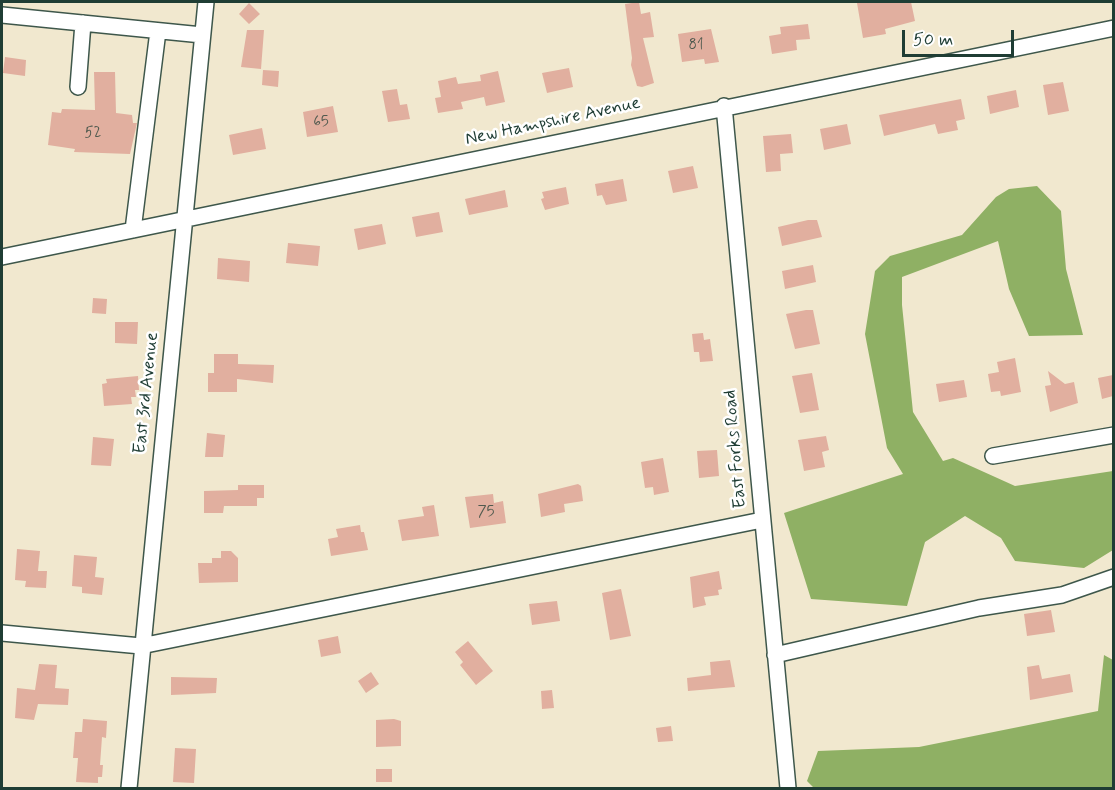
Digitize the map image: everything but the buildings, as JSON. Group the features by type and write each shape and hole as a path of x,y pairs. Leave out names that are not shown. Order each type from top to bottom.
{"street":[{"name":"East 3rd Avenue","path":"129,789 141,646 206,2"},
{"path":"2,15 202,35"},
{"path":"78,87 83,23"},
{"name":"New Hampshire Avenue","path":"2,257 184,221 724,106 1113,28"},
{"path":"133,231 158,31"},
{"name":"East Forks Road","path":"724,106 788,789"},
{"path":"993,456 1113,435"},
{"path":"2,633 141,646 762,520"},
{"path":"775,655 979,609 1062,595 1113,577"}],"green space":[{"path":"1037,186 1061,211 1066,269 1083,335 1029,336 1009,289 998,241 902,277 902,305 913,412 943,461 953,458 1015,486 1113,471 1113,550 1084,568 1015,561 1001,538 965,516 925,542 907,606 811,599 784,513 903,474 887,448 865,334 875,271 890,256 962,235 996,197 1009,189"},
{"path":"1104,655 1113,660 1113,788 814,788 807,781 818,751 919,747 1098,711"}]}
